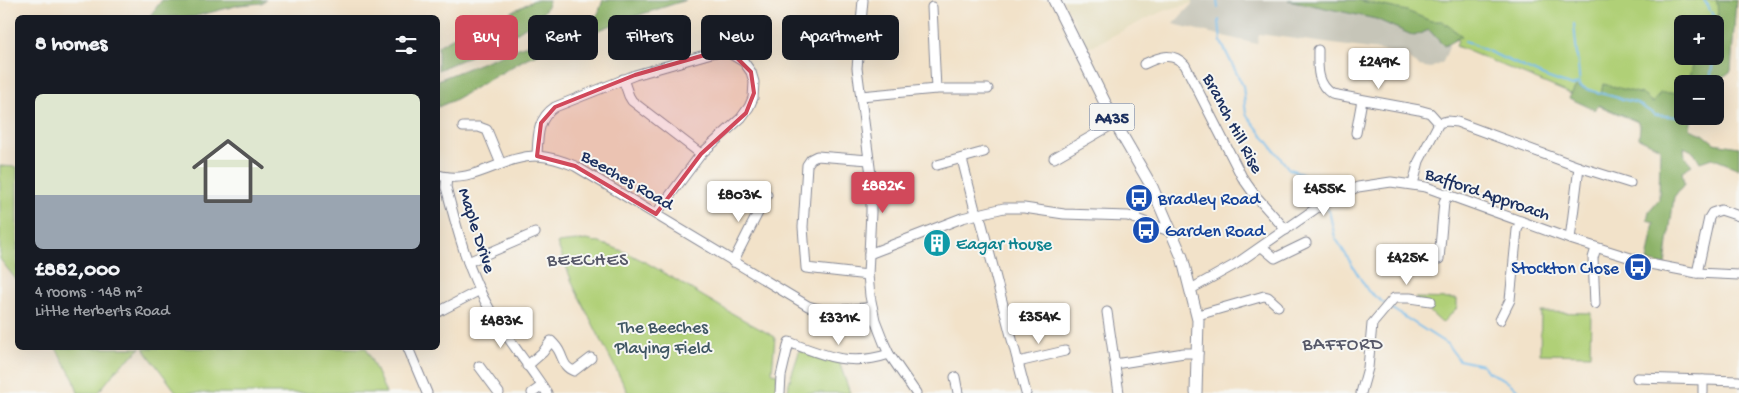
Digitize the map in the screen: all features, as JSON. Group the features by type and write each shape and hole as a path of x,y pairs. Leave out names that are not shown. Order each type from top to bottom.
{"main road":[{"name":"A435","path":"1054,0 1115,123 1152,187 1172,232 1198,315 1196,393"}],"street":[{"path":"863,0 857,68 869,160 871,212 868,276 872,307 889,354 916,393"},
{"path":"932,7 936,89"},
{"path":"1318,50 1319,79 1332,94 1419,110 1430,113 1439,123"},
{"path":"537,156 539,128 543,118 550,110 560,104 623,79 719,51 734,55 744,62 751,72 754,82 754,93 751,103 741,118 701,154 656,214"},
{"name":"Branch Hill Rise","path":"1144,64 1159,57 1167,56 1175,58 1185,65 1242,177 1254,194 1286,230"},
{"path":"623,79 632,101 701,154"},
{"path":"861,96 936,89 988,89"},
{"path":"1356,133 1362,100"},
{"path":"1413,184 1419,161 1439,123 1447,121 1457,122 1579,167 1630,183"},
{"path":"1054,158 1115,123"},
{"path":"463,127 478,127 486,130 501,164"},
{"path":"937,165 984,152"},
{"name":"Beeches Road","path":"442,176 459,178 471,176 520,158 537,156 556,159 575,166 803,304 833,311 872,307"},
{"path":"868,276 806,268 803,227 807,164 811,159 820,156 869,160"},
{"path":"962,159 1025,393"},
{"path":"1570,239 1579,167"},
{"name":"Maple Drive","path":"442,176 468,262 489,310 544,389"},
{"name":"Bafford Approach","path":"1191,289 1236,264 1328,200 1348,190 1369,184 1391,182 1413,184 1448,194 1570,239 1654,266 1697,273 1739,275"},
{"path":"1133,218 1152,187"},
{"path":"733,262 767,194"},
{"path":"1439,259 1444,202 1448,194"},
{"path":"869,254 978,214 1014,208 1064,214 1123,216 1172,232"},
{"path":"1697,273 1712,213 1721,210 1739,216"},
{"path":"1500,320 1510,300 1517,230 1521,221"},
{"path":"468,262 535,233"},
{"path":"1262,247 1275,258 1306,243"},
{"path":"1595,304 1593,258 1596,248"},
{"path":"440,311 480,290"},
{"path":"1198,315 1264,296 1268,297 1278,306"},
{"path":"1361,393 1368,368 1372,324 1378,316 1394,298 1430,301"},
{"path":"1107,312 1119,393"},
{"path":"528,366 537,360 551,341 561,354 564,365 574,371 591,358"},
{"path":"780,393 781,376 789,342 818,353 849,360 868,360 889,354"},
{"path":"409,350 427,393"},
{"path":"1018,362 1065,351"},
{"path":"1115,364 1184,353 1198,353"},
{"path":"479,366 499,393"},
{"path":"955,377 958,393"},
{"path":"1637,378 1739,381"},
{"path":"1703,380 1703,393"},
{"path":"532,393 544,389"}],"highlighted area":[{"path":"715,52 734,55 751,72 754,93 746,113 701,154 656,214 575,166 537,156 541,123 555,107 635,75"}],"shaded area":[{"path":"1063,0 1193,0 1193,3 1169,9 1150,17 1088,48"},
{"path":"1193,0 1314,0 1429,26 1447,38 1449,47 1443,62 1431,68 1419,66 1407,54 1259,34 1257,44 1173,24 1193,3"}],"green space":[{"path":"162,0 266,0 262,3 239,5 201,15 151,15"},
{"path":"534,0 549,0 545,10 540,15 528,15 528,24 519,31 518,15 506,15"},
{"path":"603,0 686,0 639,15 608,15 608,27 598,30 597,15"},
{"path":"1288,0 1357,0 1407,11 1431,21 1442,21 1462,36 1444,46 1429,30 1414,36 1376,19"},
{"path":"1317,0 1729,0 1724,30 1724,15 1674,15 1674,65 1718,65 1716,75 1674,75 1674,125 1681,125 1681,140 1456,46 1458,41 1454,36 1429,24"},
{"path":"1716,0 1736,0 1731,71 1724,76 1690,75 1693,65 1724,65 1724,15 1717,15"},
{"path":"455,36 455,60 460,60 440,69 440,45"},
{"path":"528,44 528,58 440,106 440,79 488,60 518,60 518,48"},
{"path":"1603,84 1642,94 1653,103 1660,93 1674,93 1674,125 1691,125 1690,129 1703,134 1714,143 1739,147 1739,169 1712,158 1700,162 1694,152 1684,147 1685,157 1692,165 1682,171 1684,184 1674,197 1665,265 1647,261 1654,222 1647,220 1649,211 1659,199 1660,148 1639,138 1640,126 1637,121 1599,105 1595,110 1569,98 1576,86 1601,94"},
{"path":"0,166 15,167 15,278 0,259"},
{"name":"The Beeches Playing Field","path":"587,240 613,247 636,257 775,337 772,373 777,374 776,393 628,393 574,287 557,243"},
{"path":"1415,298 1457,299 1457,308 1442,323"},
{"path":"1541,312 1591,313 1590,355 1540,354"},
{"path":"800,349 838,359 850,393 788,393 789,383"},
{"path":"57,350 139,350 117,369 98,393 78,393 74,380"},
{"path":"145,350 367,350 386,393 177,393"}],"waterway":[{"path":"1217,0 1218,8"},
{"path":"1704,0 1710,10"},
{"path":"1219,20 1221,42 1243,86 1246,114 1289,169 1302,173 1312,196 1319,202"},
{"path":"1574,24 1580,86 1637,103 1655,115 1674,117"},
{"path":"1465,41 1546,77 1572,86 1578,83"},
{"path":"1711,75 1712,65"},
{"path":"1324,207 1329,211 1335,237 1368,291 1385,304"},
{"path":"1389,307 1447,344 1459,360 1483,365 1488,372 1502,378 1523,393"}],"place":[{"name":"Bradley Road","path":"1139,198"},
{"name":"Garden Road","path":"1146,230"},
{"name":"Eagar House","path":"937,243"},
{"name":"Stockton Close","path":"1638,267"}],"district":[{"name":"BEECHES","path":"588,258"},
{"name":"BAFFORD","path":"1343,342"}]}
